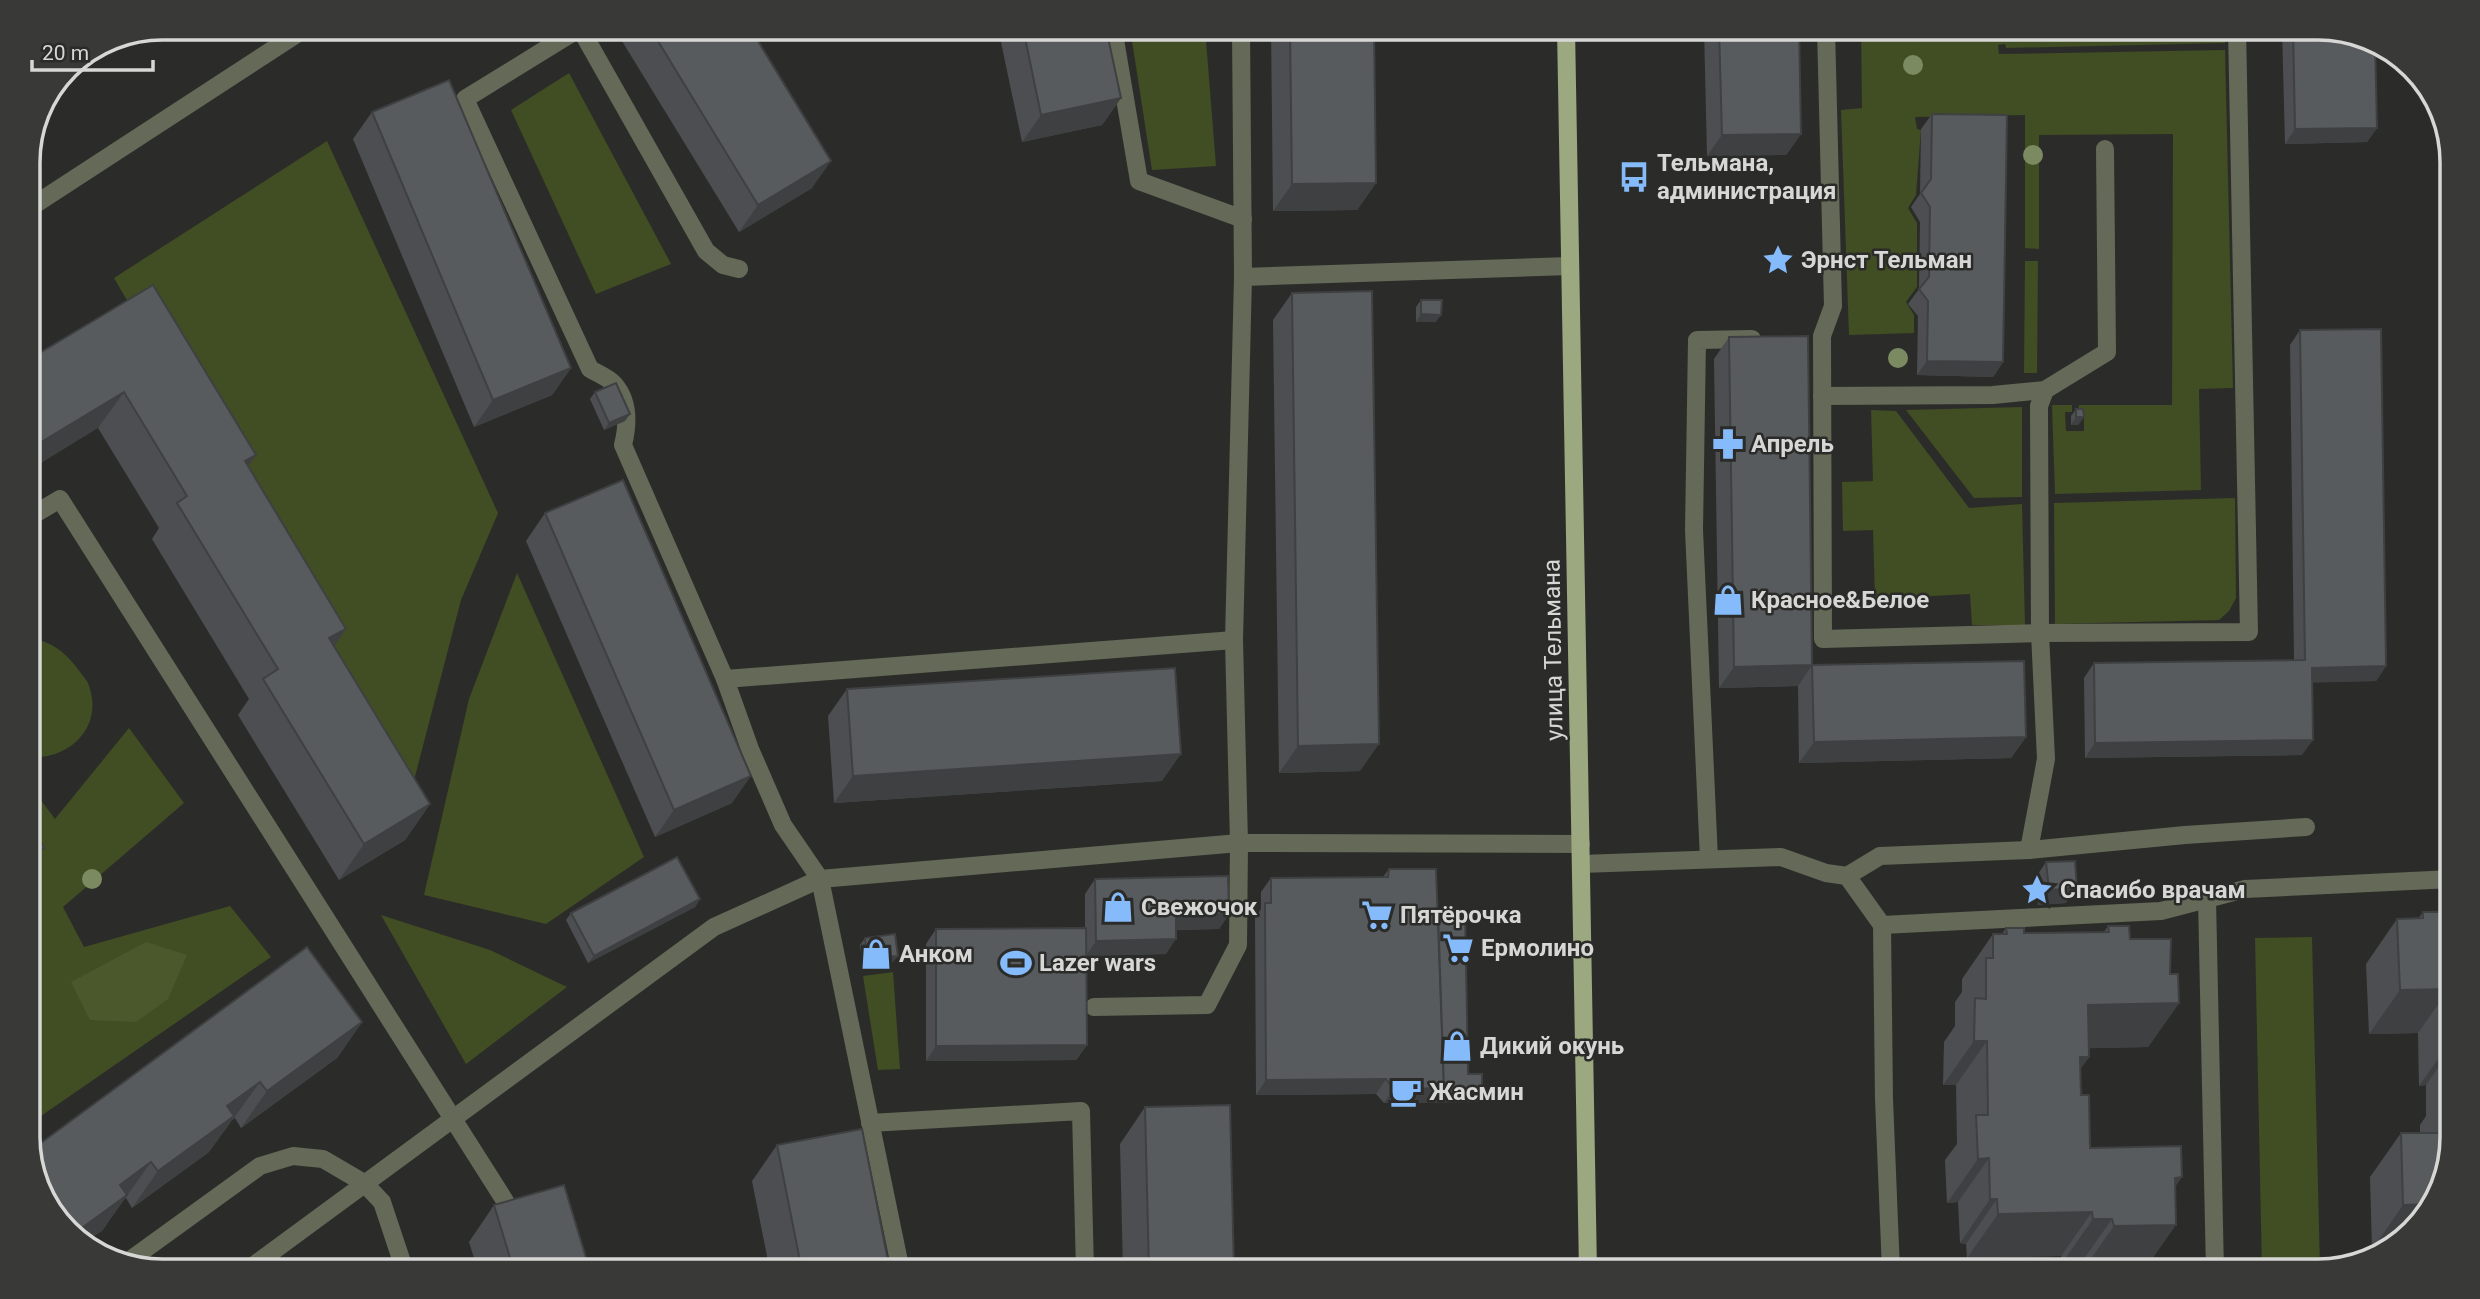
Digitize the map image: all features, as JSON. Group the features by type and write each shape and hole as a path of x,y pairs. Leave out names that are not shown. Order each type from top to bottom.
{"main road":[{"name":"улица Тельмана","path":"1566,40 1588,1259"}],"street":[{"path":"41,201 288,40"},
{"path":"561,40 465,99 590,369 614,383 624,401 628,427 623,444 725,679 750,750 783,825 820,879 898,1259"},
{"path":"587,40 706,251 723,265 739,269"},
{"path":"1116,40 1139,181 1243,219"},
{"path":"1094,1007 1207,1005 1238,945 1239,844 1234,640 1243,277 1241,40"},
{"path":"1826,40 1833,306 1815,337 1822,396 1823,639 2040,633 2249,632 2237,40"},
{"path":"1822,396 1993,395 2045,390 2107,352 2105,149"},
{"path":"1243,277 1570,266"},
{"path":"1709,859 1694,530 1697,340 1766,338"},
{"path":"2029,850 2046,759 2040,633 2039,406 2045,390"},
{"path":"41,511 60,499 505,1201"},
{"path":"725,679 1234,640"},
{"path":"1581,864 1781,857 1826,873 1847,876 1880,856 2029,850 2306,827"},
{"path":"262,1259 714,927 820,879 1239,844 1581,844"},
{"path":"1847,876 1882,925 1884,1099 1891,1259"},
{"path":"1882,925 2161,911 2245,890 2440,880"},
{"path":"2207,899 2215,1259"},
{"path":"870,1123 1081,1111 1085,1259"},
{"path":"136,1256 260,1166 293,1156 323,1159 364,1183 382,1202 401,1259"}],"green space":[{"path":"1132,40 1206,40 1216,166 1152,170"},
{"path":"1861,40 2226,40 2225,43 2006,48 2005,44 1998,45 1999,54 2225,50 2233,388 2199,389 2201,490 2055,494 2052,405 2072,405 2072,412 2065,412 2066,431 2084,431 2084,413 2078,412 2079,405 2172,405 2173,134 2039,135 2039,249 2025,248 2025,115 1915,117 1917,129 1921,130 1916,195 1908,208 1917,223 1917,287 1906,302 1914,315 1914,333 1849,335 1841,110 1862,108"},
{"path":"569,73 671,264 596,294 511,110"},
{"path":"327,141 498,513 461,600 412,788 114,278"},
{"path":"2025,261 2038,261 2037,373 2024,373"},
{"path":"2022,407 2022,497 1974,498 1906,410"},
{"path":"1871,410 1896,411 1969,508 2022,504 2025,625 1972,625 1970,594 1875,599 1873,530 1843,531 1842,482 1873,481"},
{"path":"2235,498 2236,598 2229,611 2219,620 2055,624 2054,503"},
{"path":"517,573 644,857 546,924 424,895 469,699"},
{"path":"41,641 52,645 75,665 87,680 92,701 87,728 79,739 57,754 43,757"},
{"path":"129,728 184,803 63,907 84,947 230,906 271,957 41,1116 41,800 55,819"},
{"path":"381,915 490,950 567,987 466,1064"},
{"path":"2312,937 2320,1259 2262,1259 2255,938"},
{"path":"146,942 187,955 168,999 136,1022 90,1020 71,982"},
{"path":"893,972 900,1069 878,1070 863,976"}],"building":[{"path":"657,40 757,40 831,161 758,205"},
{"path":"1025,40 1109,40 1121,98 1041,115"},
{"path":"1290,40 1374,40 1376,183 1292,184"},
{"path":"1719,40 1799,40 1801,134 1722,135"},
{"path":"2293,40 2342,43 2375,55 2377,128 2295,129"},
{"path":"449,80 571,368 493,400 372,112"},
{"path":"1932,114 2007,115 2003,362 1927,361 1928,301 1919,289 1929,277 1930,207 1921,193 1931,179"},
{"path":"153,285 256,455 245,461 346,629 329,638 430,804 364,844 263,679 278,669 177,503 187,496 124,392 41,442 41,352"},
{"path":"1372,291 1379,744 1298,746 1292,293"},
{"path":"1421,300 1442,300 1441,315 1421,314"},
{"path":"2381,329 2386,666 2312,668 2313,740 2095,743 2094,663 2305,660 2300,330"},
{"path":"1808,336 1812,665 1734,667 1729,337"},
{"path":"616,383 630,414 609,423 595,392"},
{"path":"2076,409 2083,409 2084,417 2076,417"},
{"path":"623,480 751,776 674,810 545,513"},
{"path":"2024,661 2026,737 1814,742 1812,665"},
{"path":"1175,668 1181,754 853,776 847,689"},
{"path":"677,857 700,899 594,956 571,913"},
{"path":"2075,861 2077,888 2049,890 2046,862"},
{"path":"1389,869 1436,869 1444,1088 1394,1089 1386,1079 1266,1080 1265,903 1271,903 1271,878 1388,877"},
{"path":"1228,876 1229,914 1176,915 1176,939 1096,941 1095,879"},
{"path":"1465,910 1468,1074 1482,1074 1482,1094 1439,1095 1444,1088 1438,911"},
{"path":"2423,912 2440,912 2440,989 2400,990 2397,919 2423,918"},
{"path":"2108,926 2129,926 2130,939 2171,939 2170,974 2178,974 2179,1003 2088,1005 2089,1057 2080,1057 2081,1095 2089,1095 2090,1148 2181,1146 2182,1177 2175,1178 2176,1225 2114,1226 2112,1219 2093,1219 2092,1212 1998,1214 1997,1199 1990,1199 1989,1158 1978,1159 1976,1115 1988,1115 1987,1041 1974,1041 1975,998 1986,999 1986,958 1993,958 1993,934 2007,934 2006,928 2024,928 2024,933 2109,932"},
{"path":"1086,928 1087,1045 936,1046 936,929"},
{"path":"895,934 898,956 867,959 865,938"},
{"path":"307,947 362,1022 267,1091 260,1082 227,1106 234,1116 158,1171 151,1162 120,1185 127,1195 81,1228 70,1217 53,1191 43,1161 41,1143"},
{"path":"1230,1105 1234,1259 1149,1259 1145,1107"},
{"path":"862,1129 888,1259 800,1259 777,1145"},
{"path":"2401,1133 2440,1133 2436,1168 2427,1191 2419,1204 2403,1205"},
{"path":"564,1185 586,1259 510,1259 494,1205"}],"place":[{"name":"Тельмана, администрация","path":"1634,177"},
{"name":"Эрнст Тельман","path":"1778,260"},
{"name":"Апрель","path":"1728,444"},
{"name":"Красное&Белое","path":"1728,600"},
{"name":"Спасибо врачам","path":"2037,890"},
{"name":"Свежочок","path":"1118,907"},
{"name":"Пятёрочка","path":"1377,915"},
{"name":"Ермолино","path":"1458,948"},
{"name":"Анком","path":"876,954"},
{"name":"Lazer wars","path":"1016,963"},
{"name":"Дикий окунь","path":"1457,1046"},
{"name":"Жасмин","path":"1406,1092"}]}
